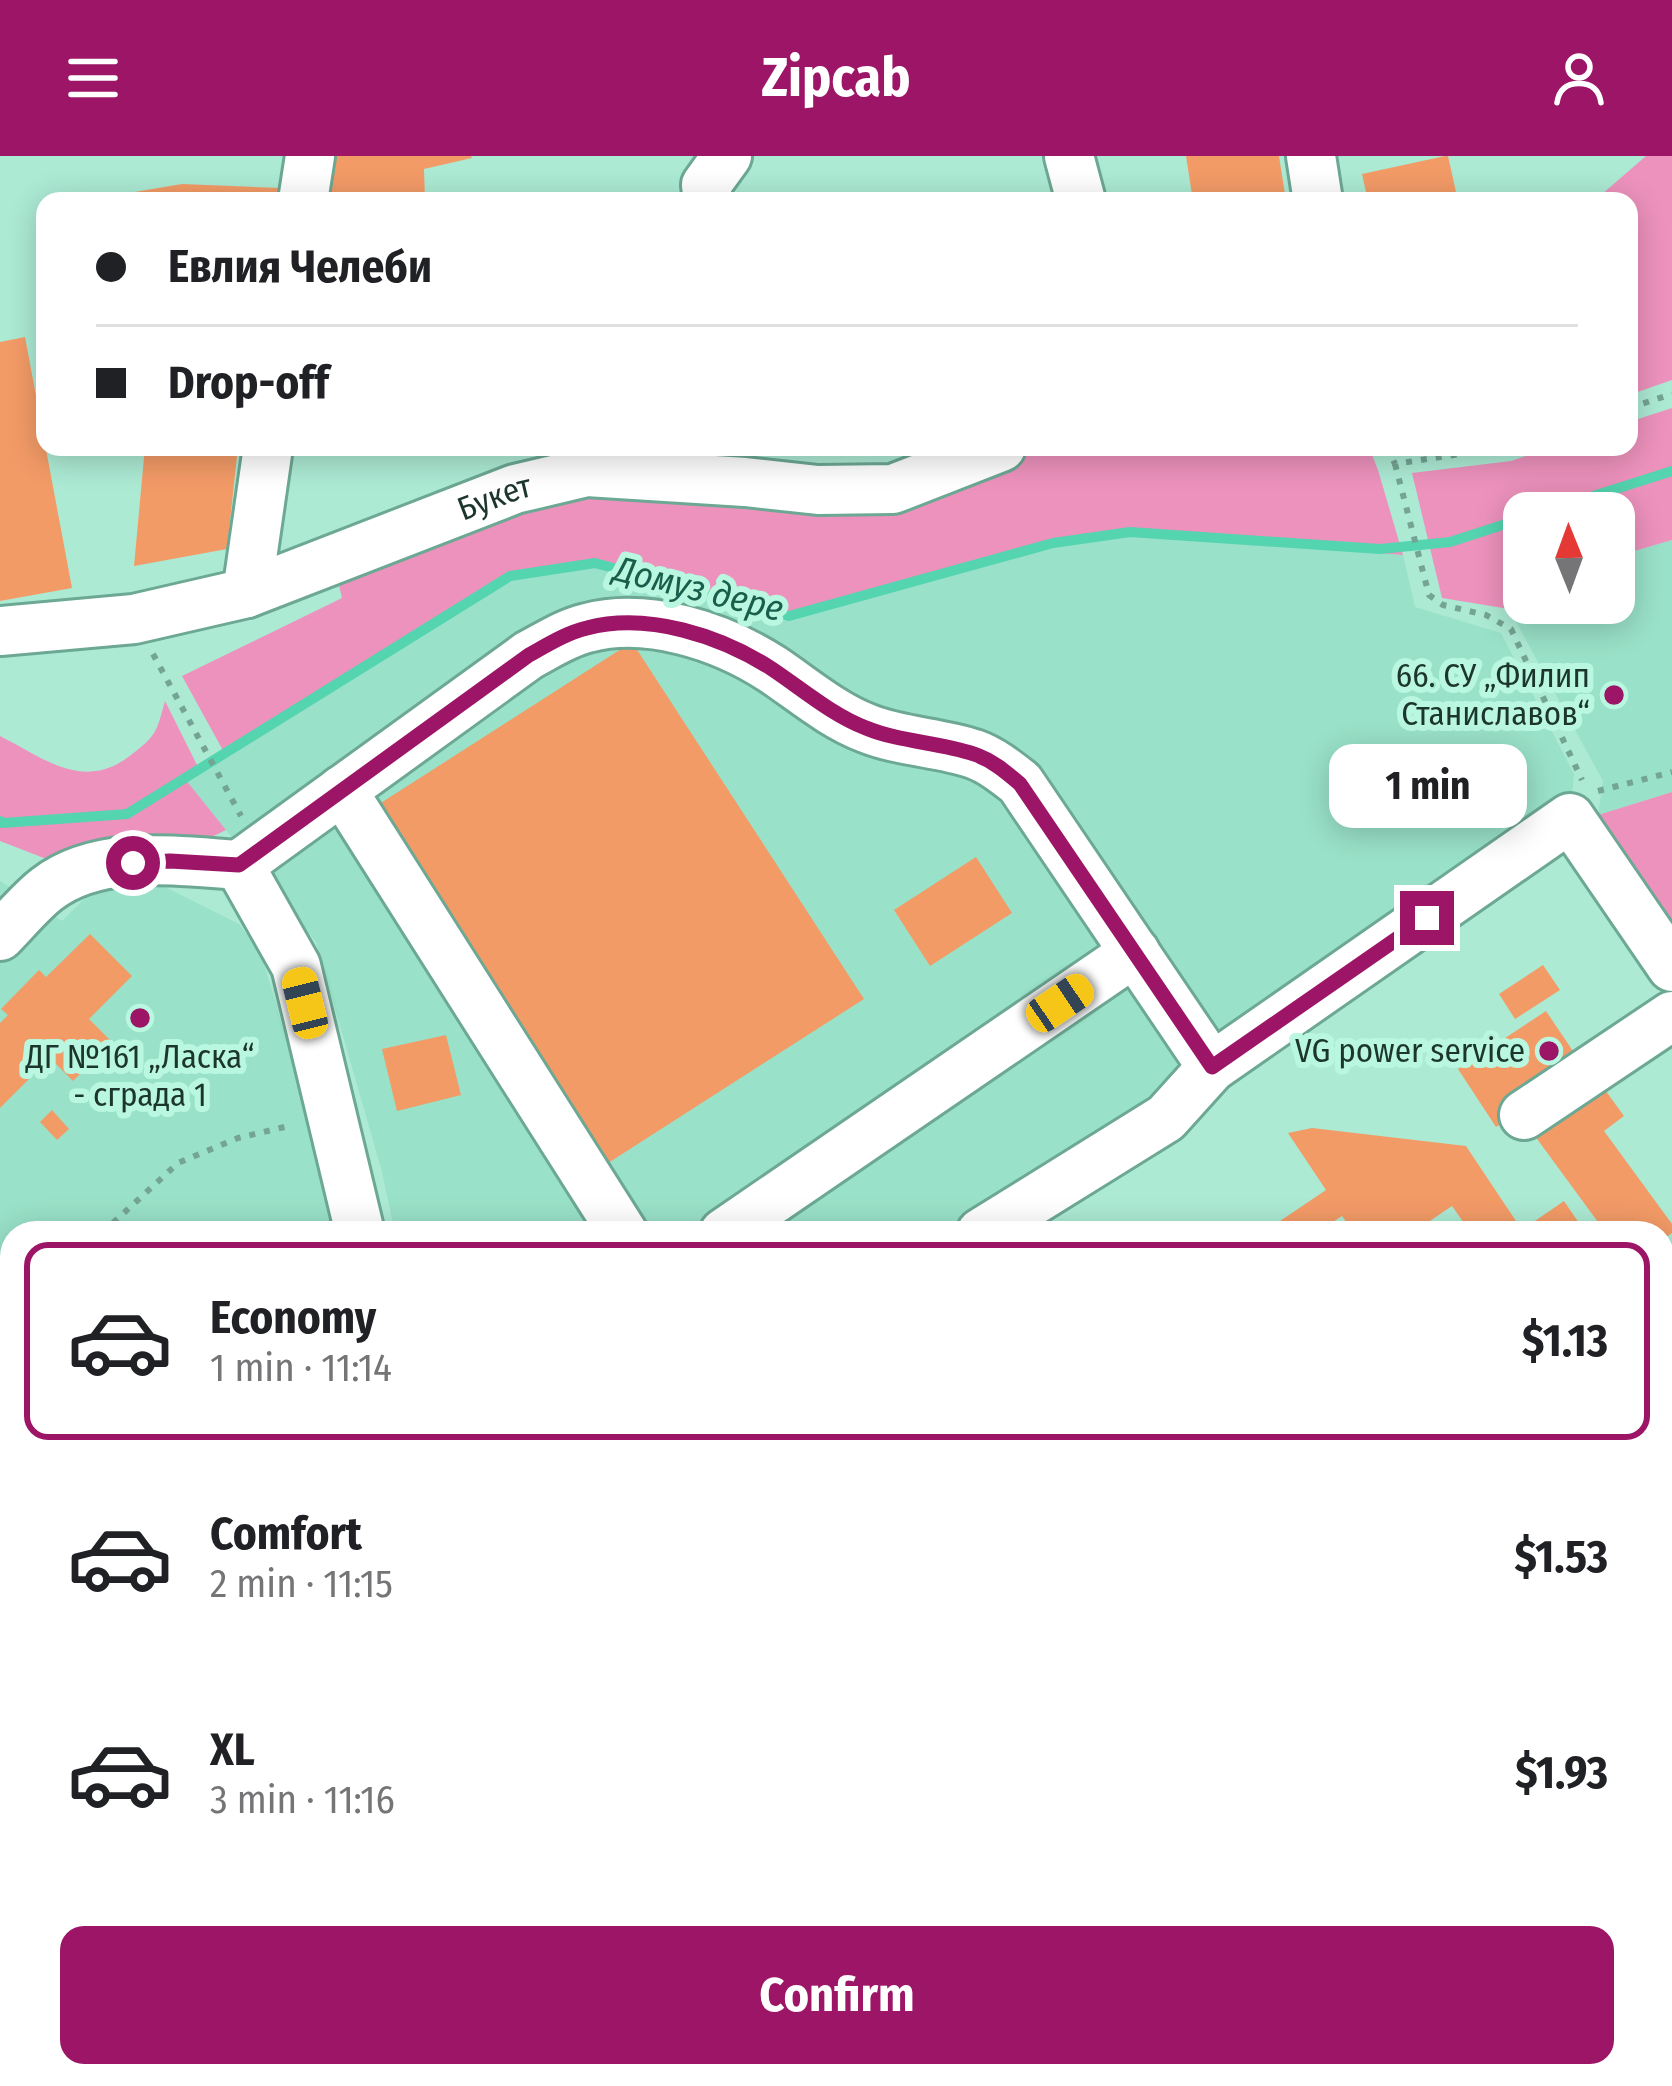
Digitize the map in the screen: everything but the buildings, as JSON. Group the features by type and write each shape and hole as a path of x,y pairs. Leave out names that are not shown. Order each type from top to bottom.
{"street":[{"path":"305,192 310,156"},
{"path":"707,192 706,185 727,156"},
{"path":"1069,156 1079,192"},
{"path":"1311,156 1317,192"},
{"path":"247,592 267,456"},
{"name":"Букет","path":"0,631 134,619 247,592 515,489 587,472 743,464 818,490 893,489 978,456"},
{"path":"0,936 48,888 96,865 170,861 239,865 529,655 588,628 624,622 649,624 738,649 866,728 973,754 999,766 1020,784 1212,1067"},
{"path":"342,790 614,1221"},
{"path":"1000,1221 1166,1118 1212,1067 1570,818 1672,967"},
{"path":"239,865 296,966 357,1221"},
{"path":"742,1221 1135,952"},
{"path":"1524,1115 1672,1016"}],"path":[{"path":"1638,405 1672,394"},
{"path":"1391,456 1429,595 1443,605 1486,615 1511,629 1588,794 1672,772"},
{"path":"1395,464 1447,456"},
{"path":"134,619 225,784"},
{"path":"115,1221 178,1163 238,1138 332,1115"}],"shaded area":[{"path":"1646,156 1672,156 1672,380 1638,392 1638,192 1604,192"},
{"path":"1672,408 1672,540 1635,551 1635,492 1503,492 1503,608 1442,598 1412,473 1526,456 1638,456 1638,419"},
{"path":"1022,456 1373,456 1403,555 1130,532 1053,543 789,616 595,563 510,576 225,754 182,676 342,598 336,573 590,485 926,500"},
{"path":"1130,532 1403,555 1415,607 1501,633 1574,774 1570,818 998,1221 392,1221 316,942 184,778 510,576 595,563 789,616 1053,543"},
{"name":"66. СУ „Филип Станиславов“","path":"1672,540 1672,792 1598,815 1603,781 1517,624 1635,624 1635,551"},
{"path":"165,701 199,769 185,779 226,830 195,845 49,860 0,841 0,736 65,768 97,771 114,766 151,738"},
{"path":"1672,792 1672,924 1598,815"},
{"path":"0,881 62,921 92,891 111,882 155,882 239,924 261,954 331,1221 0,1221"}],"waterway":[{"name":"Домуз дере","path":"1606,492 1672,471"},
{"name":"Домуз дере","path":"0,821 127,814 510,576 595,563 789,616 1053,543 1130,532 1380,549 1450,542 1503,525"}],"place":[{"name":"66. СУ „Филип Станиславов“","path":"1614,695"},
{"name":"ДГ №161 „Ласка“ - сграда 1","path":"140,1018"},
{"name":"VG power service","path":"1549,1051"}],"route":[{"path":"133,863 239,865 529,655 588,628 624,622 679,630 738,649 866,728 973,754 999,766 1020,784 1212,1067 1427,918"}]}
